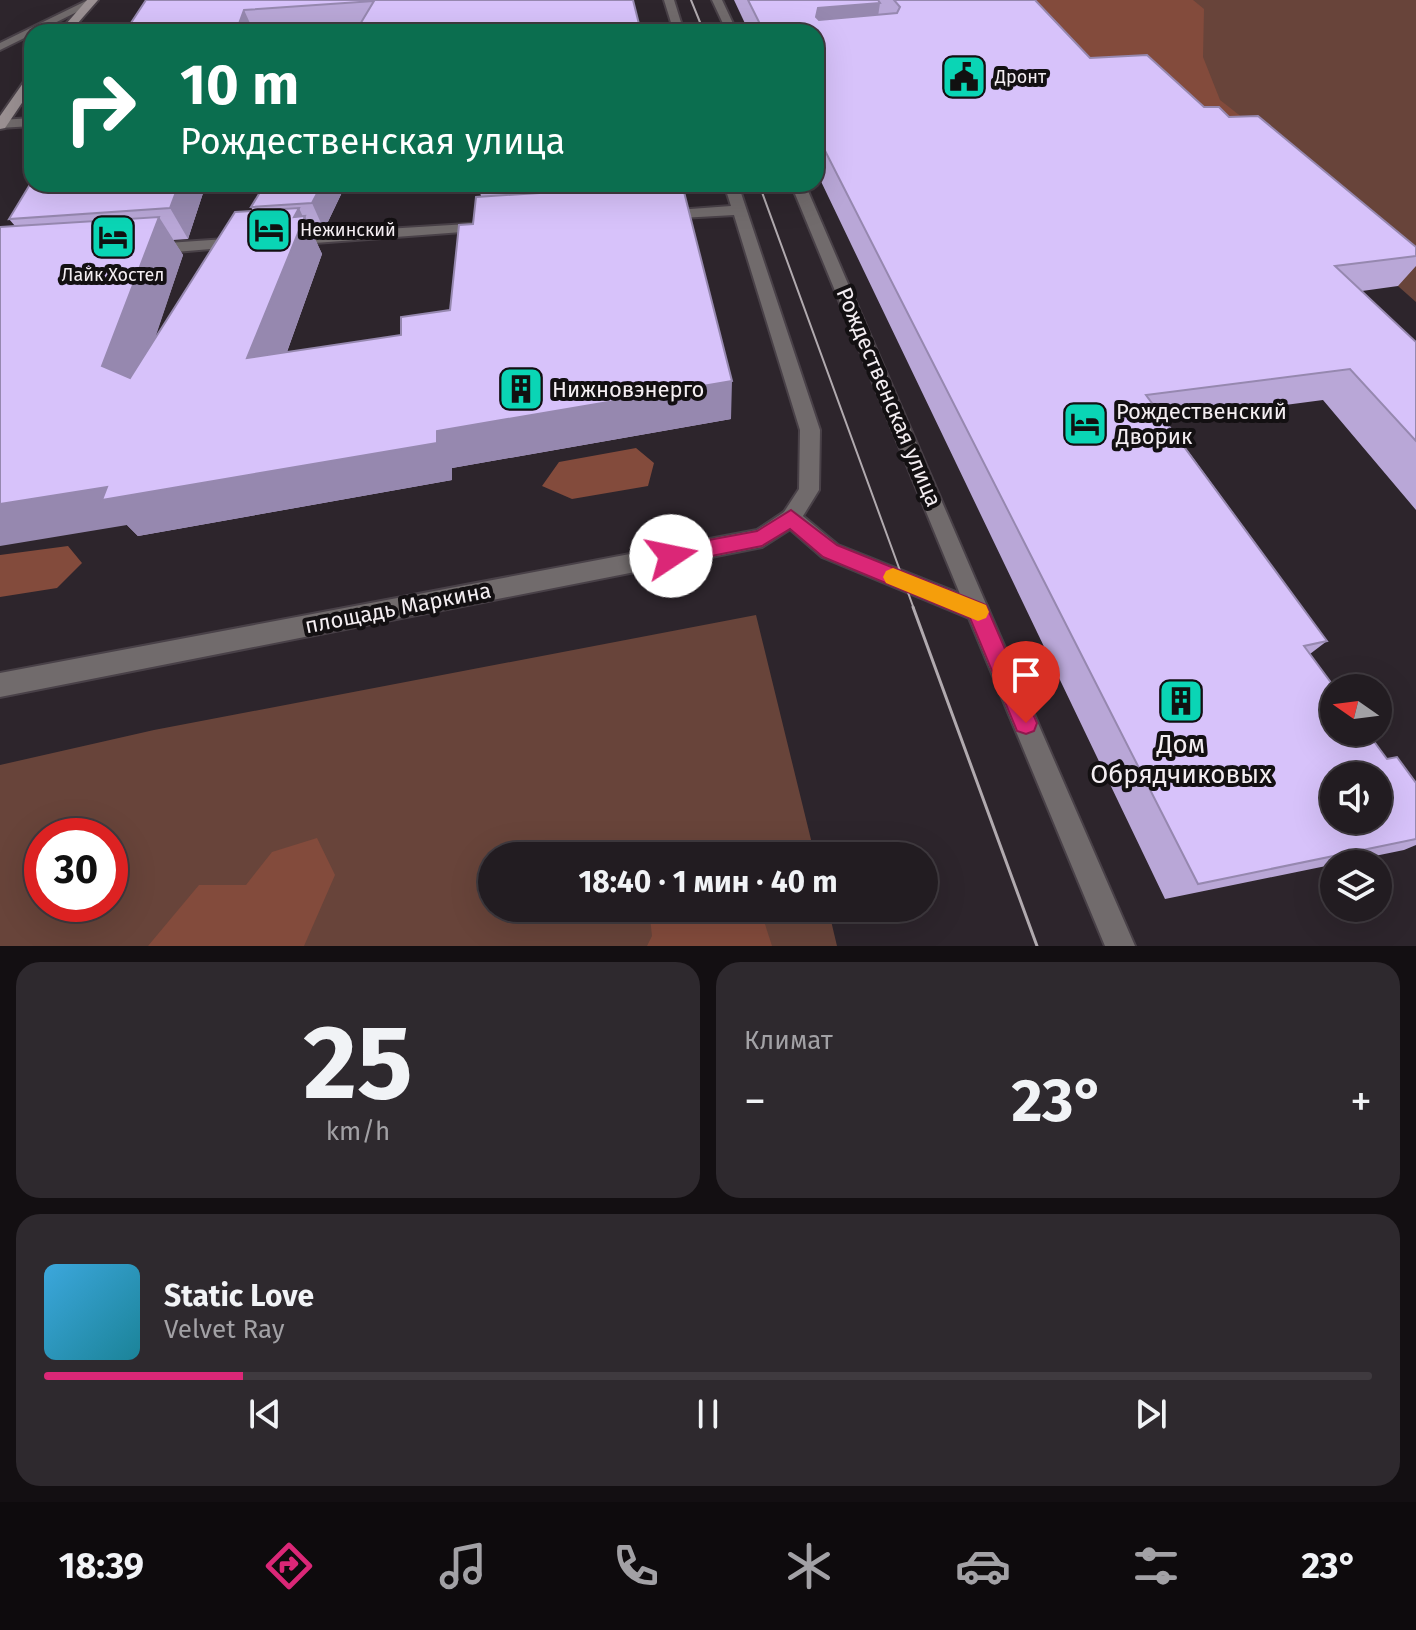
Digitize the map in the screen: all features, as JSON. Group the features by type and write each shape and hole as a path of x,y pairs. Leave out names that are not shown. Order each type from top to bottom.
{"main road":[{"path":"71,24 91,2"},
{"path":"0,125 24,90"}],"street":[{"path":"669,0 676,24"},
{"path":"717,0 728,24"},
{"path":"47,24 91,2"},
{"path":"0,47 24,35"},
{"path":"0,125 24,123"},
{"path":"733,192 810,430 809,490 791,518 830,551 978,611"},
{"name":"Рождественская улица","path":"801,192 1120,946"},
{"path":"649,216 739,210"},
{"path":"139,250 502,226"},
{"name":"площадь Маркина","path":"0,685 762,538 791,518"}],"shaded area":[{"path":"1003,0 1193,0 1204,9 1203,57 1220,100 1307,168 941,13"},
{"path":"1178,0 1416,0 1416,302 1241,147 1198,103"},
{"path":"636,448 654,463 648,486 572,499 542,486 559,462"},
{"path":"68,546 82,563 57,588 0,597 0,555"},
{"path":"756,615 812,842 478,842 478,922 831,922 837,946 0,946 0,765 154,730"},
{"path":"317,838 335,875 304,946 148,946 199,885 246,885 272,852"},
{"path":"650,922 764,922 772,946 647,946 652,936"}],"building":[{"path":"146,0 633,0 639,24 360,24 374,1 244,10 239,24 130,24"},
{"path":"748,0 878,0 880,3 818,8 816,17 819,20 897,13 900,7 894,0 1035,0 1090,58 1147,55 1204,107 1219,107 1229,117 1258,116 1416,247 1416,256 1335,266 1416,342 1416,441 1350,369 1146,395 1327,641 1304,646 1325,674 1320,674 1320,746 1377,746 1387,759 1397,757 1416,783 1416,839 1363,850 1320,850 1320,859 1198,884 824,149 824,24 760,24"},
{"path":"25,192 176,192 170,208 9,219"},
{"path":"260,192 318,192 312,203 251,207"},
{"path":"555,192 684,192 732,381 437,431 437,443 102,500 107,487 0,504 0,227 159,217 102,366 130,378 235,212 299,208 294,217 305,216 247,358 401,335 401,317 450,310 459,225 473,224 476,197"}],"tram line":[{"path":"691,0 701,24"},
{"path":"762,192 914,609"},
{"path":"913,607 1037,946"}],"slow traffic":[{"path":"893,577 978,612"}],"place":[{"name":"Дронт","path":"964,77"},
{"name":"Нежинский","path":"269,230"},
{"name":"Лайк Хостел","path":"113,237"},
{"name":"Нижновэнерго","path":"521,389"},
{"name":"Рождественский Дворик","path":"1085,424"},
{"name":"Дом Обрядчиковых","path":"1181,701"}],"route":[{"path":"671,556 762,538 791,518 830,551 978,611 1026,723"}]}
